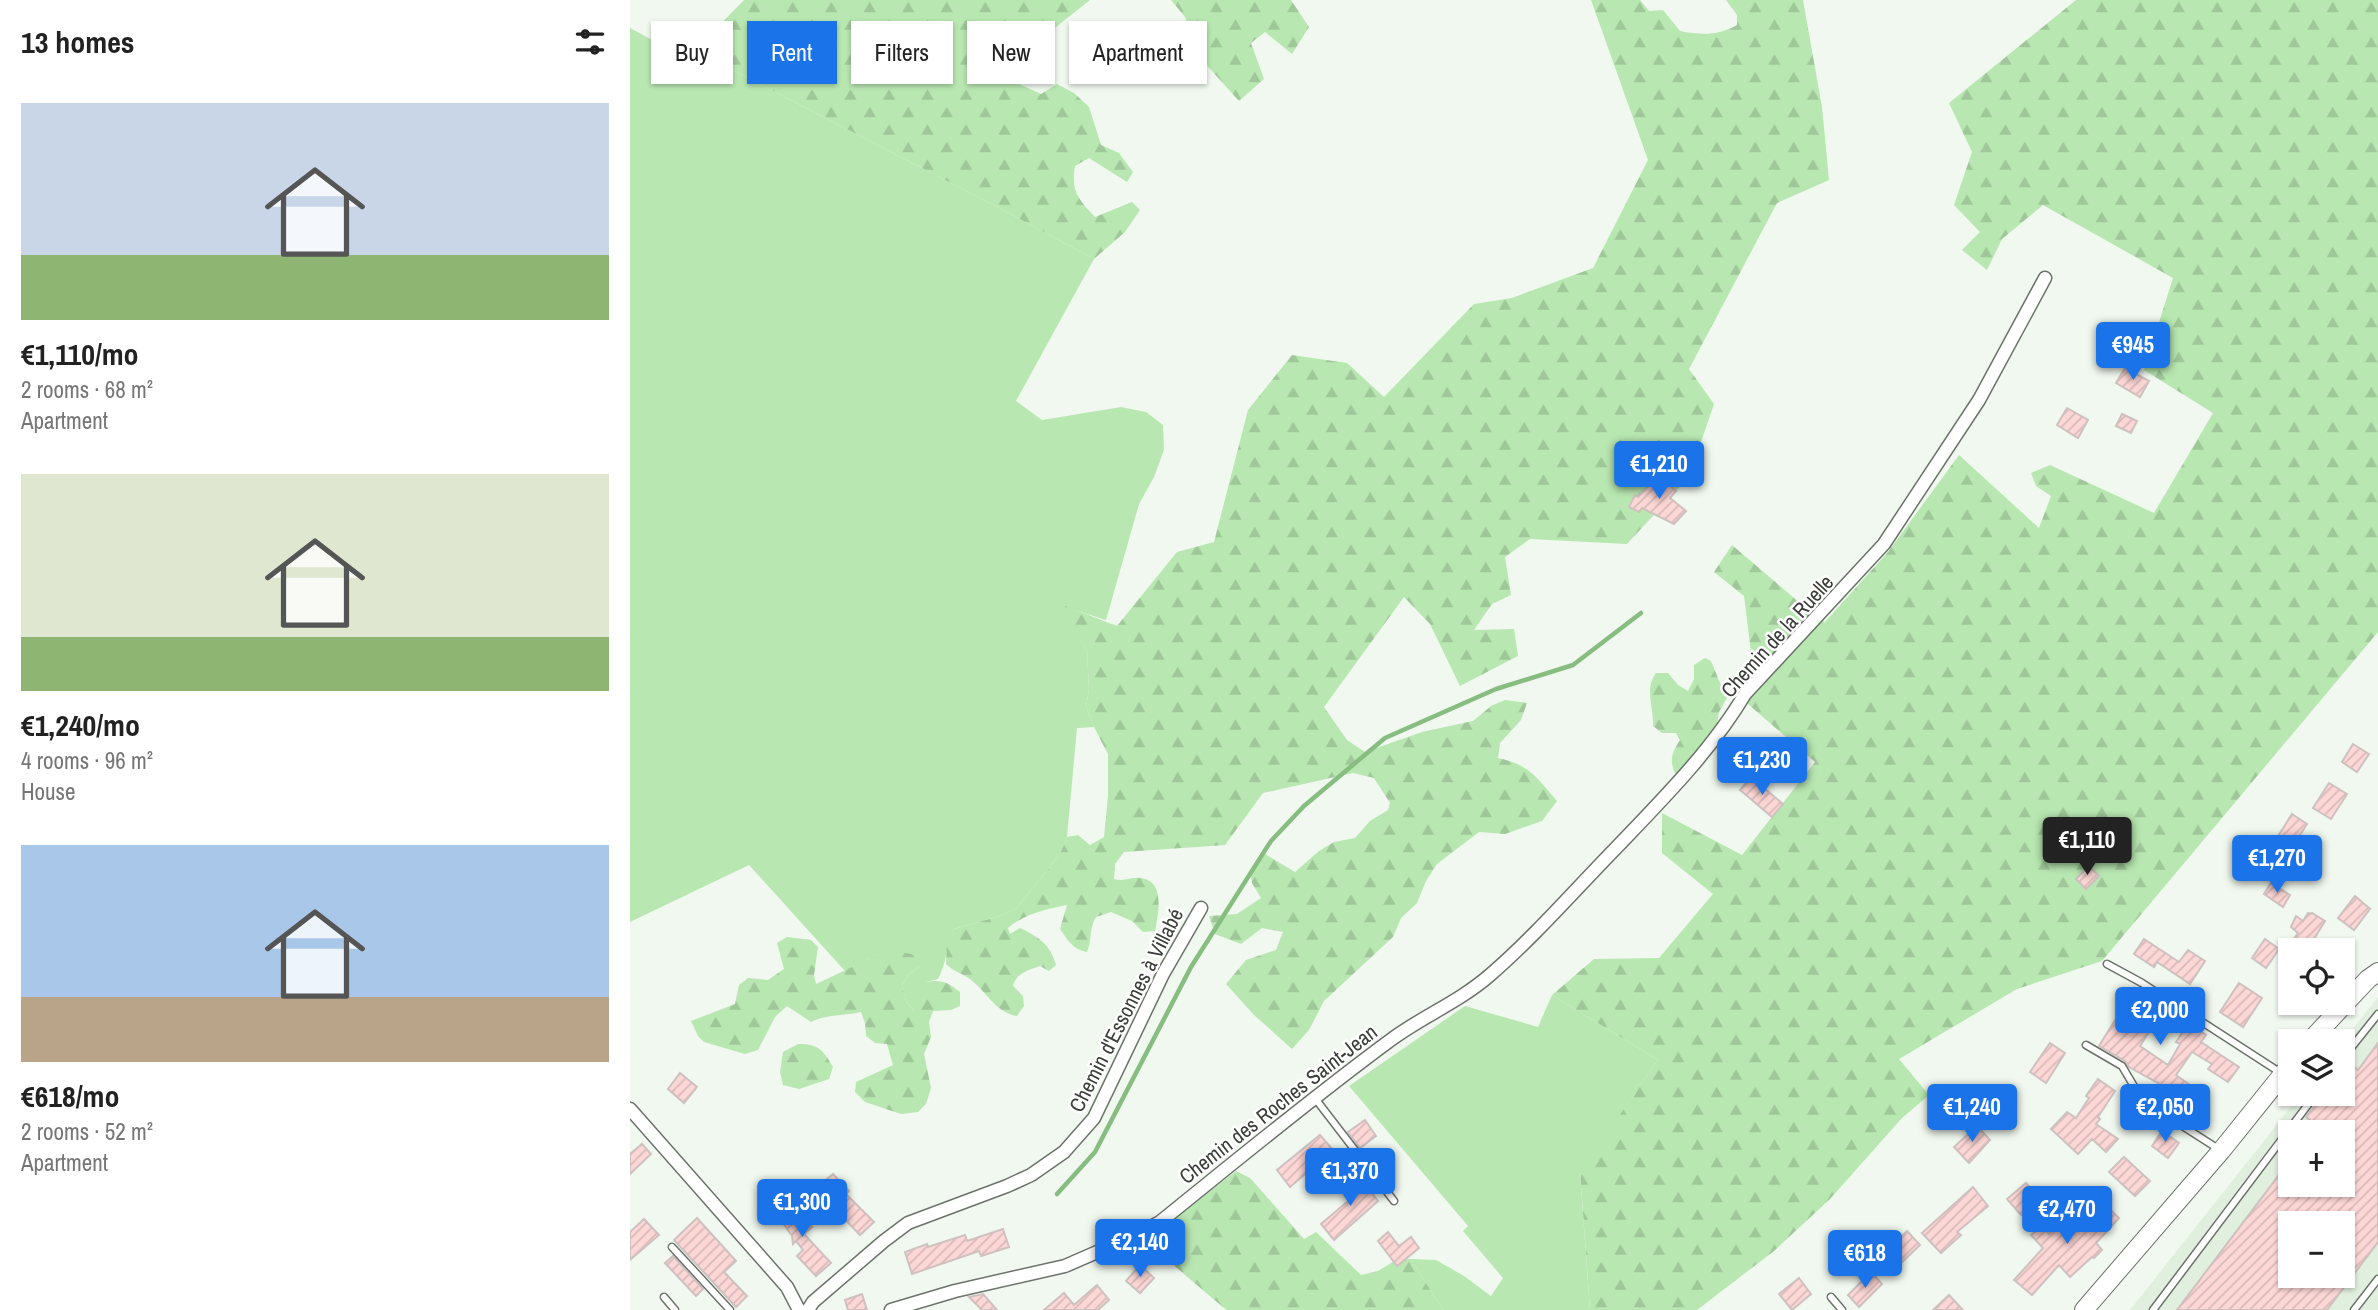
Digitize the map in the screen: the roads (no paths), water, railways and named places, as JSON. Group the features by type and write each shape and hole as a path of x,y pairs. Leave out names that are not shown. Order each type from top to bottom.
{"street":[{"name":"Chemin de la Ruelle","path":"1452,1004 1489,976 1595,872 1730,719 1745,694 1884,544 1979,400 2045,278"},
{"name":"Chemin d'Essonnes à Villabé","path":"808,1310 813,1302 908,1223 1007,1186 1031,1175 1064,1152 1094,1118 1163,974 1201,908"},
{"path":"2321,1029 2368,978 2378,972"},
{"name":"Chemin des Roches Saint-Jean","path":"891,1310 955,1291 1052,1270 1160,1223 1314,1097 1396,1036 1452,1004"},
{"path":"2084,1310 2221,1151 2278,1080"},
{"path":"630,1109 787,1287 799,1310"}],"lane":[{"path":"2107,964 2278,1064"},
{"path":"2355,1043 2378,1014"},
{"path":"2086,1045 2122,1066 2142,1100 2221,1151"},
{"path":"1314,1097 1394,1201"},
{"path":"2153,1310 2307,1106"},
{"path":"672,1247 730,1310"},
{"path":"2354,1310 2378,1279"},
{"path":"664,1297 675,1310"},
{"path":"1831,1297 1842,1310"}],"waterway":[{"path":"1057,1194 1095,1152 1191,967 1271,841 1304,806 1385,738 1496,689 1573,665 1641,613"}]}
